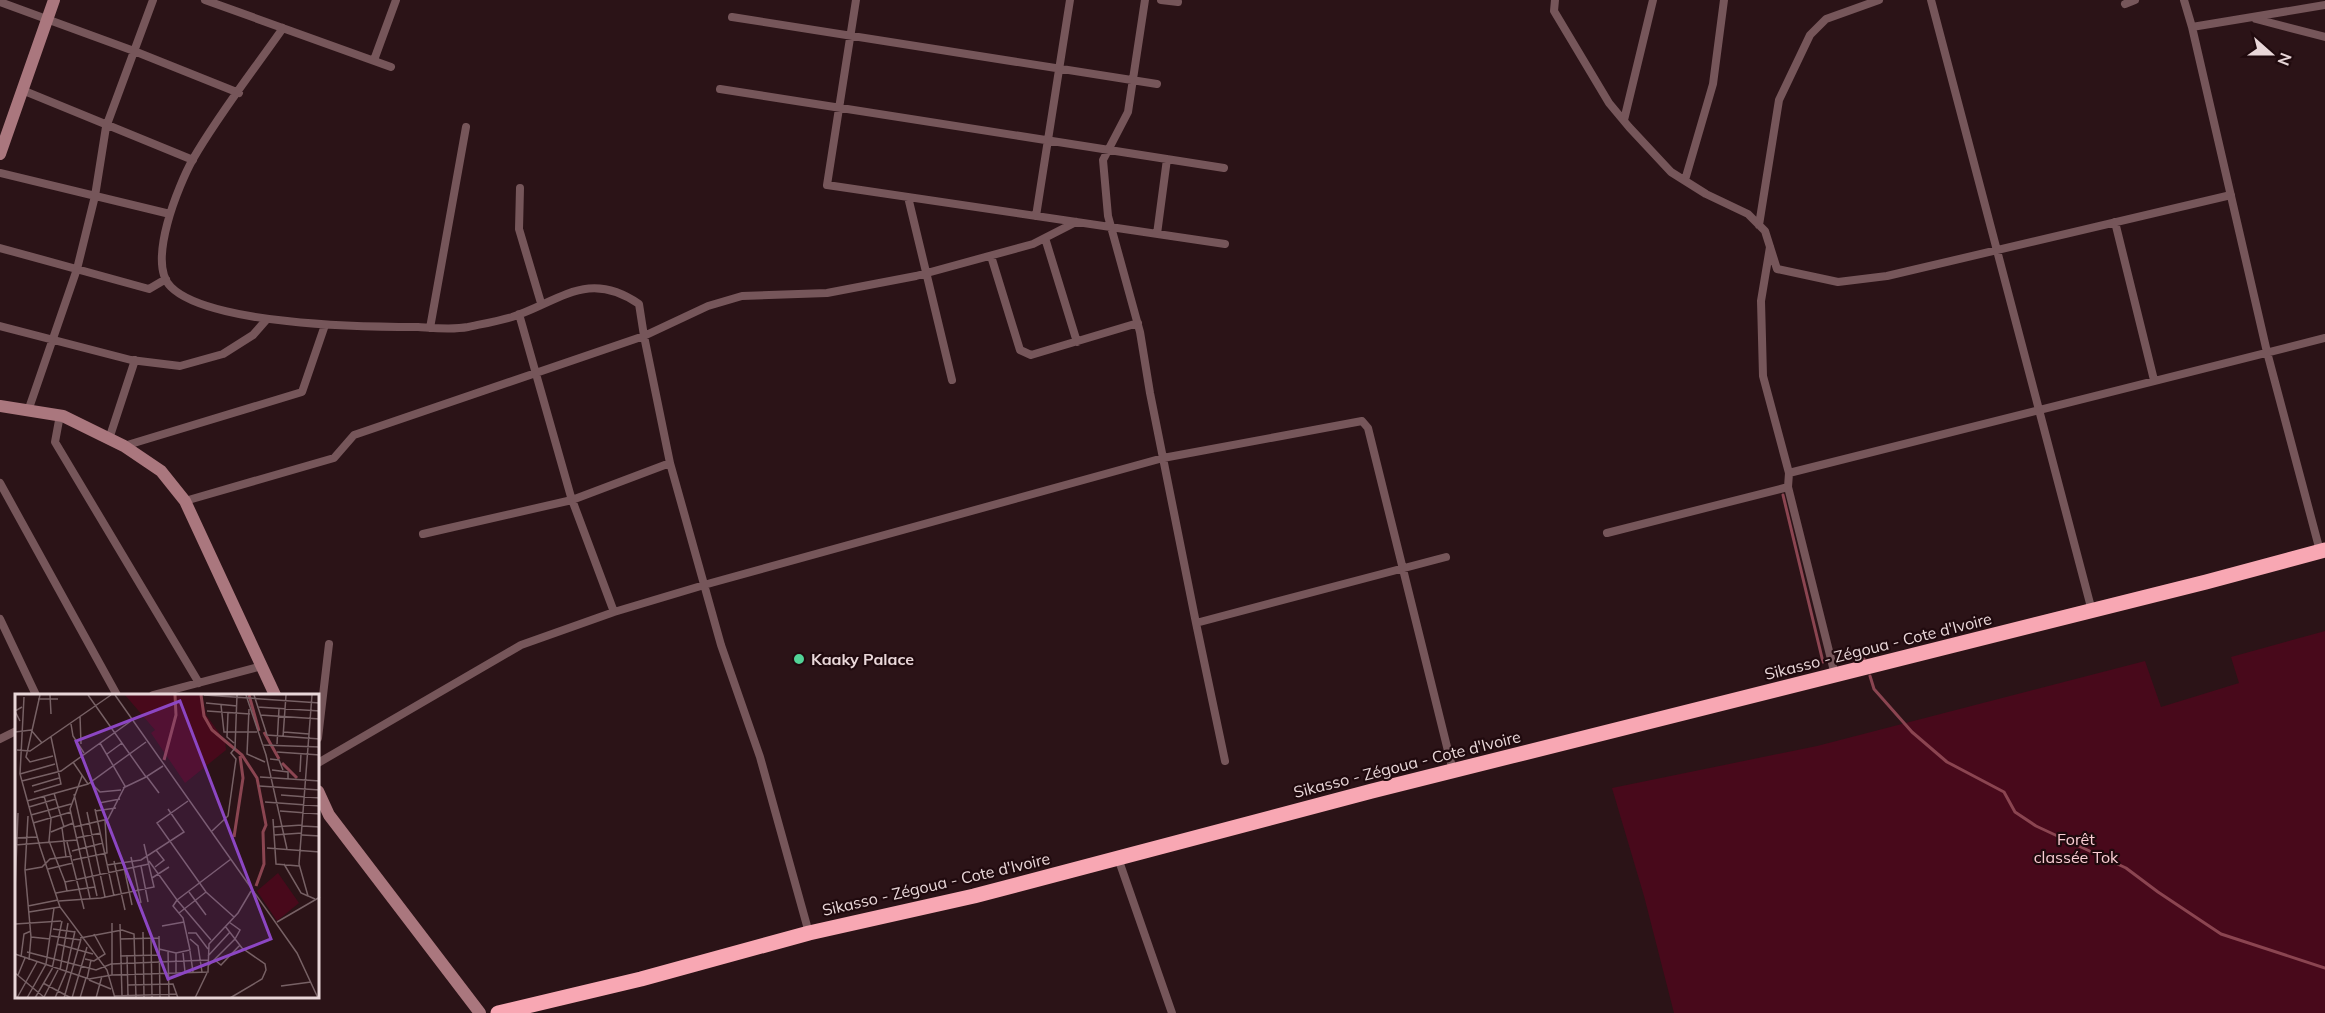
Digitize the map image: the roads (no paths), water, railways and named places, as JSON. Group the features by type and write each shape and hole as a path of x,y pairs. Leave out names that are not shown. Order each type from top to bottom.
{"highway":[{"name":"Sikasso - Zégoua - Cote d'Ivoire","path":"498,1013 641,979 809,933 974,896 1453,771 2091,611 2322,550"}],"street":[{"path":"0,154 54,0"},
{"path":"28,411 77,269 95,196 107,125 153,0"},
{"path":"205,0 230,4 283,28 392,67"},
{"path":"374,60 396,0"},
{"path":"856,0 827,185 1225,244"},
{"path":"1036,216 1070,0"},
{"path":"1145,0 1128,112 1103,160 1108,216 1138,323 1225,761"},
{"path":"1161,0 1178,2"},
{"path":"1555,0 1554,11 1609,103 1671,172 1706,194 1748,214 1765,231 1777,269 1838,282 1887,276 2231,195"},
{"path":"1624,120 1653,0"},
{"path":"1685,180 1713,84 1724,0"},
{"path":"1759,225 1779,100 1810,35 1826,19 1879,0"},
{"path":"1931,0 2091,611"},
{"path":"2125,3 2135,0"},
{"path":"2184,0 2267,352 2322,550"},
{"path":"0,2 134,51 238,93"},
{"path":"2192,27 2325,5"},
{"path":"732,17 1157,84"},
{"path":"2253,18 2325,37"},
{"path":"283,28 193,160 170,214 162,249 162,271 170,287 205,307 267,319 326,325 465,328 519,314 565,293 600,288 624,294 639,304 670,463 721,645 760,757 809,933"},
{"path":"720,89 1224,168"},
{"path":"22,90 193,160"},
{"path":"430,328 466,127"},
{"path":"1157,234 1167,159"},
{"path":"0,173 170,214"},
{"path":"520,188 519,229 541,303"},
{"path":"908,197 952,380"},
{"path":"185,501 334,458 354,435 645,336 708,306 741,296 826,293 926,274 1034,244 1076,222"},
{"path":"2115,222 2154,380"},
{"path":"1045,238 1077,342"},
{"path":"1770,246 1761,301 1763,376 1789,473 1788,487 1835,675"},
{"path":"0,248 149,290 166,279"},
{"path":"991,256 1020,350 1032,355 1138,323"},
{"path":"519,314 572,500 614,612"},
{"path":"0,326 135,360 180,366 223,354 253,335 267,319"},
{"path":"124,446 302,392 326,325"},
{"path":"1789,473 2325,338"},
{"path":"109,439 135,360"},
{"path":"0,406 60,415 124,446 161,471 185,501 275,694"},
{"path":"60,415 55,441 199,683"},
{"path":"320,763 521,645 614,612 1163,458 1362,421 1368,428 1453,771"},
{"path":"423,534 572,500 670,463"},
{"path":"0,483 116,694"},
{"path":"1607,533 1788,487"},
{"path":"1196,623 1446,557"},
{"path":"0,619 36,694"},
{"path":"320,721 329,644"},
{"path":"157,694 262,666"},
{"path":"0,739 15,732"},
{"path":"320,795 329,815 480,1013"},
{"path":"1118,858 1172,1013"}],"waterway":[{"path":"1783,495 1823,662"},
{"path":"1838,657 1852,652 1864,659"},
{"path":"1870,676 1874,689 1912,732 1947,762 2004,792 2015,812 2036,826 2126,868 2221,934 2325,968"}],"place":[{"name":"Kaaky Palace","path":"799,659"}],"park label":[{"name":"Forêt classée Tok","path":"2076,848"}]}
